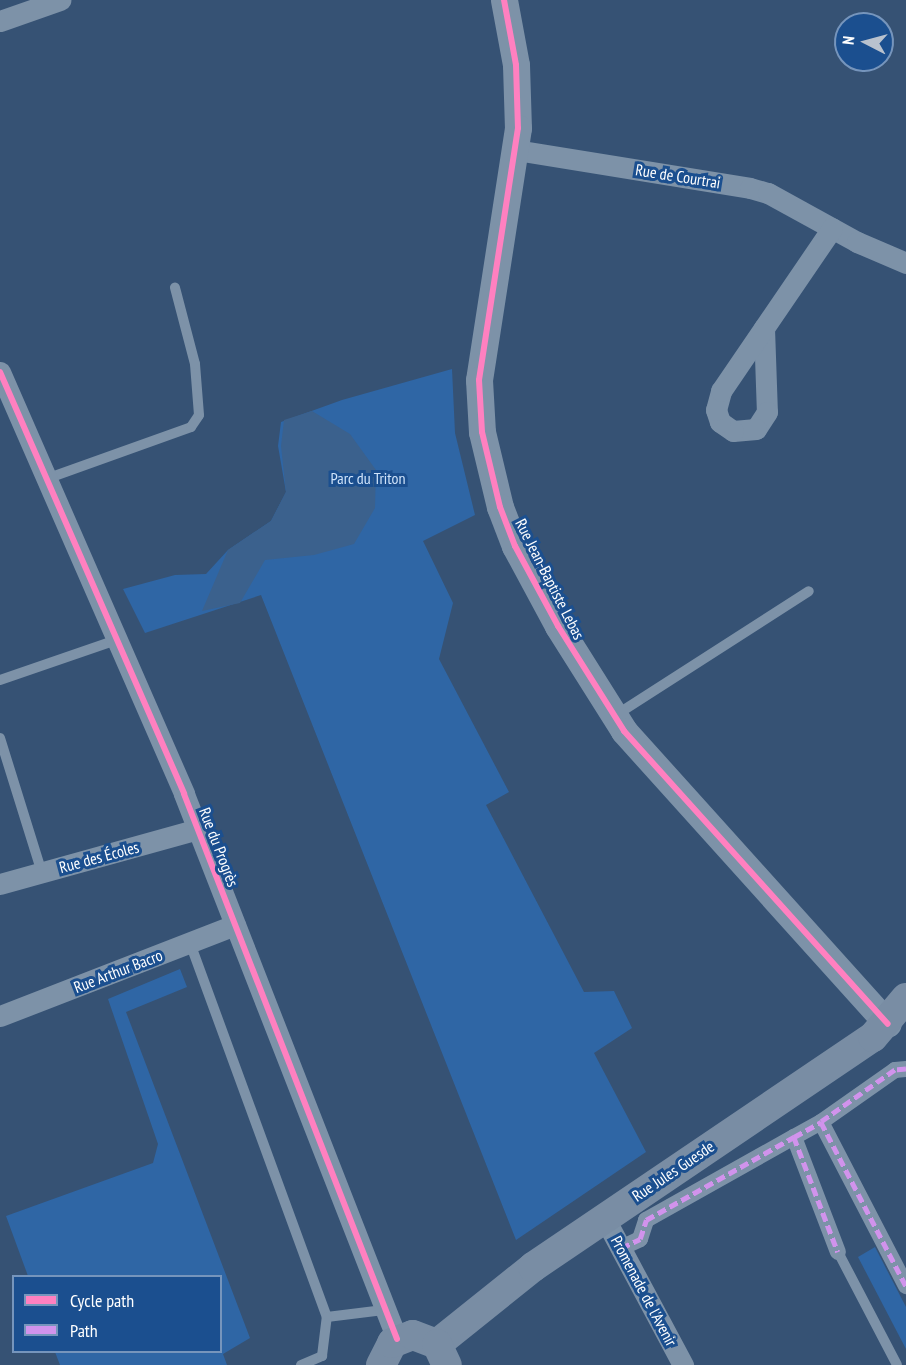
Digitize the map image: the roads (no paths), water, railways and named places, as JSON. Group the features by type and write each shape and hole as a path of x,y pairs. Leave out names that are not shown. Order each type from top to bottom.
{"main road":[{"name":"Rue Jules Guesde","path":"397,1339 418,1335 442,1355 533,1267 604,1217 897,1026 906,998"},
{"path":"381,1365 384,1353 397,1339"}],"street":[{"path":"0,21 60,0"},
{"name":"Rue Jean-Baptiste Lebas","path":"504,0 518,88 516,150 481,360 479,398 485,450 500,507 515,546 589,681 613,716 897,1026"},
{"name":"Rue de Courtrai","path":"516,150 750,188 768,193 832,228 906,263"},
{"path":"764,328 832,228"},
{"name":"Rue du Progrès","path":"0,372 198,829 397,1339"},
{"name":"Rue des Écoles","path":"0,884 198,829"},
{"name":"Rue Arthur Bacro","path":"0,1016 236,925"},
{"path":"621,1248 640,1239 646,1220 821,1122 895,1070 906,1069"},
{"path":"821,1122 906,1286"},
{"path":"794,1137 838,1252"},
{"name":"Promenade de l'Avenir","path":"604,1217 683,1365"}],"lane":[{"path":"46,480 191,427 199,415 195,364 175,288"},
{"path":"613,716 808,591"},
{"path":"0,680 116,640"},
{"path":"0,738 42,873"},
{"path":"190,943 327,1317 322,1356 301,1365"},
{"path":"838,1252 897,1365"},
{"path":"327,1317 384,1310"}],"park label":[{"name":"Parc du Triton","path":"368,478"}]}
